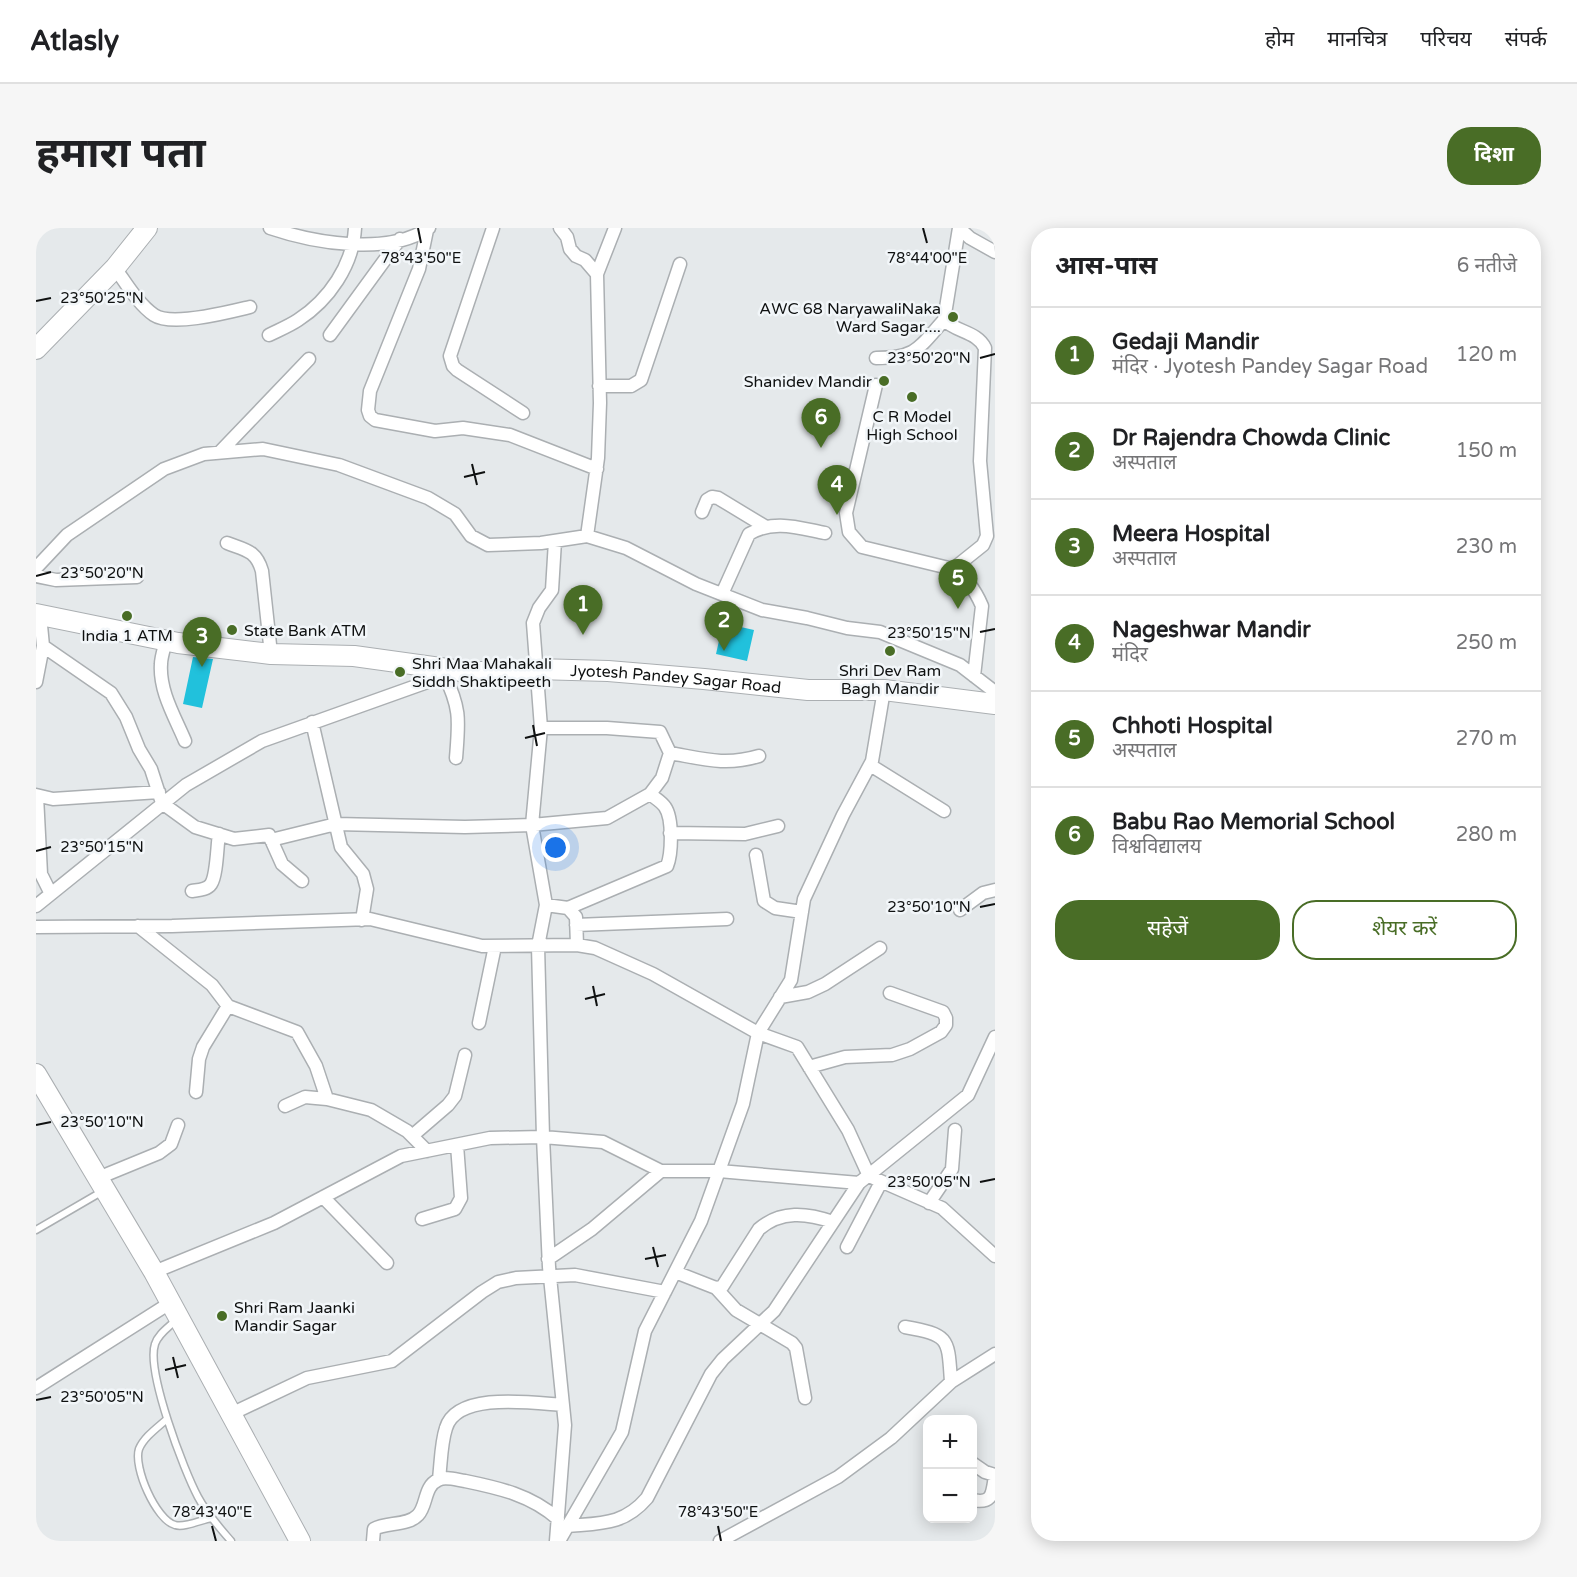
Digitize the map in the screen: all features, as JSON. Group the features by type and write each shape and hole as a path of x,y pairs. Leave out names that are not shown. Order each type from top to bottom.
{"main road":[{"path":"36,349 115,268 147,228"},
{"name":"Jyotesh Pandey Sagar Road","path":"38,614 166,641 271,654 354,656 448,672 520,672 536,669 608,671 808,690 884,690 995,704"},
{"path":"36,1074 154,1272 300,1541"}],"street":[{"path":"270,228 312,239 354,245 400,239 428,229"},
{"path":"269,335 298,321 322,300 342,274 354,245 355,228"},
{"path":"493,228 450,356 457,370 523,413"},
{"path":"560,228 567,237 570,249 576,256 585,260 597,274"},
{"path":"587,536 597,469 599,386 597,274 615,228"},
{"path":"959,228 970,238 995,252"},
{"path":"876,358 899,358 911,353 944,320 959,228"},
{"path":"428,229 419,269 373,382 368,410 370,416 375,420 435,431 463,428 510,435 597,469"},
{"path":"330,335 400,239"},
{"path":"599,386 631,386 641,380 680,264"},
{"path":"115,268 142,304 155,316 164,319 188,319 250,307"},
{"path":"944,320 948,325 979,339 985,348 980,461 987,536 983,545 953,569"},
{"path":"220,452 309,359"},
{"path":"876,385 846,513 849,532 862,547 953,569 961,574 979,598 982,606 974,676"},
{"path":"36,568 67,535 164,469 204,454 263,449 339,465 428,498 454,514 471,536 488,545 555,541 587,536 626,548 664,569 762,610 880,633 960,665 995,692"},
{"path":"702,512 707,500 712,496 766,526"},
{"path":"722,594 749,534 766,526 780,524 825,532"},
{"path":"555,541 552,590 539,608 534,623 541,728 532,825 546,905 538,946 543,1137 548,1259 565,1425 563,1522 558,1541"},
{"path":"226,543 254,554 259,560 271,654"},
{"path":"36,576 56,580 137,577"},
{"path":"36,682 44,646 38,614"},
{"path":"166,641 161,664 162,683 184,741"},
{"path":"44,646 111,693 126,717 139,749 151,769 161,798 195,827 234,839 269,835 282,864 302,881"},
{"path":"36,906 161,798 262,741 433,680 448,672 458,706 456,758"},
{"path":"563,1522 621,1432 645,1331 701,1221 743,1104 758,1033 790,980 804,899 838,825 870,765 884,690"},
{"path":"312,722 341,848 363,874 368,888 362,920"},
{"path":"271,840 336,824 532,825 608,818 650,794 662,778 670,753 660,732 607,728 541,728"},
{"path":"670,753 722,762 739,762 759,756"},
{"path":"870,765 944,811"},
{"path":"546,905 568,908 667,866 670,855 669,817 665,807 650,794"},
{"path":"51,894 41,874 36,796 52,799 161,798"},
{"path":"670,834 745,834 778,826"},
{"path":"192,891 210,885 219,834"},
{"path":"756,855 764,901 774,908 802,912"},
{"path":"960,910 983,893 995,890"},
{"path":"568,908 576,917 577,945"},
{"path":"576,925 727,919"},
{"path":"36,927 370,920 482,946 577,945 596,948 653,974 758,1033 797,1047 849,1130 864,1180"},
{"path":"138,926 212,986 228,1006 297,1032 316,1066 327,1099"},
{"path":"479,1023 495,946"},
{"path":"780,997 808,992 825,984 880,948"},
{"path":"809,1067 845,1057 892,1054 910,1049 941,1032 946,1025 943,1012 890,993"},
{"path":"196,1092 199,1059 203,1047 228,1006"},
{"path":"374,1541 374,1529 418,1515 431,1484 439,1479 450,1478 495,1487 525,1497 545,1508 563,1522 609,1523 625,1518 637,1510 647,1498 711,1374 723,1359 774,1311 864,1180 968,1095 994,1039"},
{"path":"412,1136 448,1105 454,1096 465,1054"},
{"path":"285,1106 305,1097 327,1099 371,1110 412,1136 427,1151"},
{"path":"101,1184 159,1153 171,1144 178,1125"},
{"path":"929,1203 952,1169 955,1130"},
{"path":"154,1272 274,1223 401,1156 490,1138 543,1137 603,1142 661,1171 719,1171 881,1182 942,1208 995,1256"},
{"path":"422,1220 455,1209 459,1205 461,1198 457,1145"},
{"path":"548,1259 592,1228 661,1171"},
{"path":"847,1247 881,1182"},
{"path":"323,1197 387,1263"},
{"path":"716,1288 722,1287 759,1229 767,1222 778,1217 801,1214 813,1215 833,1222"},
{"path":"675,1272 716,1288 736,1310 792,1343 796,1348 805,1398"},
{"path":"231,1414 307,1378 392,1361 498,1282 516,1278 575,1275 665,1292"},
{"path":"36,1388 174,1310"},
{"path":"905,1328 933,1332 941,1337 949,1348 951,1382"},
{"path":"720,1541 838,1477 891,1438 951,1382 995,1354"},
{"path":"439,1479 446,1428 455,1413 492,1401 562,1405"},
{"path":"977,1466 995,1475 993,1493 988,1500 977,1501"}],"lane":[{"path":"36,1230 101,1184"},
{"path":"174,1310 155,1344 156,1380 167,1419 198,1496 211,1518 231,1541"},
{"path":"167,1419 144,1441 138,1452 143,1482 159,1514 168,1522 177,1526 211,1518"}],"building":[{"path":"723,623 754,630 747,661 716,654"},
{"path":"193,657 213,659 202,708 183,704"}],"place":[{"name":"AWC 68 NaryawaliNaka Ward Sagar....","path":"953,317"},
{"name":"Shanidev Mandir","path":"884,381"},
{"name":"C R Model High School","path":"912,397"},
{"name":"Babu Rao Memorial School","path":"821,448"},
{"name":"Nageshwar Mandir","path":"837,515"},
{"name":"Chhoti Hospital","path":"958,609"},
{"name":"India 1 ATM","path":"127,616"},
{"name":"State Bank ATM","path":"232,630"},
{"name":"Gedaji Mandir","path":"583,635"},
{"name":"Dr Rajendra Chowda Clinic","path":"724,651"},
{"name":"Shri Dev Ram Bagh Mandir","path":"890,651"},
{"name":"Meera Hospital","path":"202,667"},
{"name":"Shri Maa Mahakali Siddh Shaktipeeth","path":"400,672"},
{"name":"Shri Ram Jaanki Mandir Sagar","path":"222,1316"}]}
